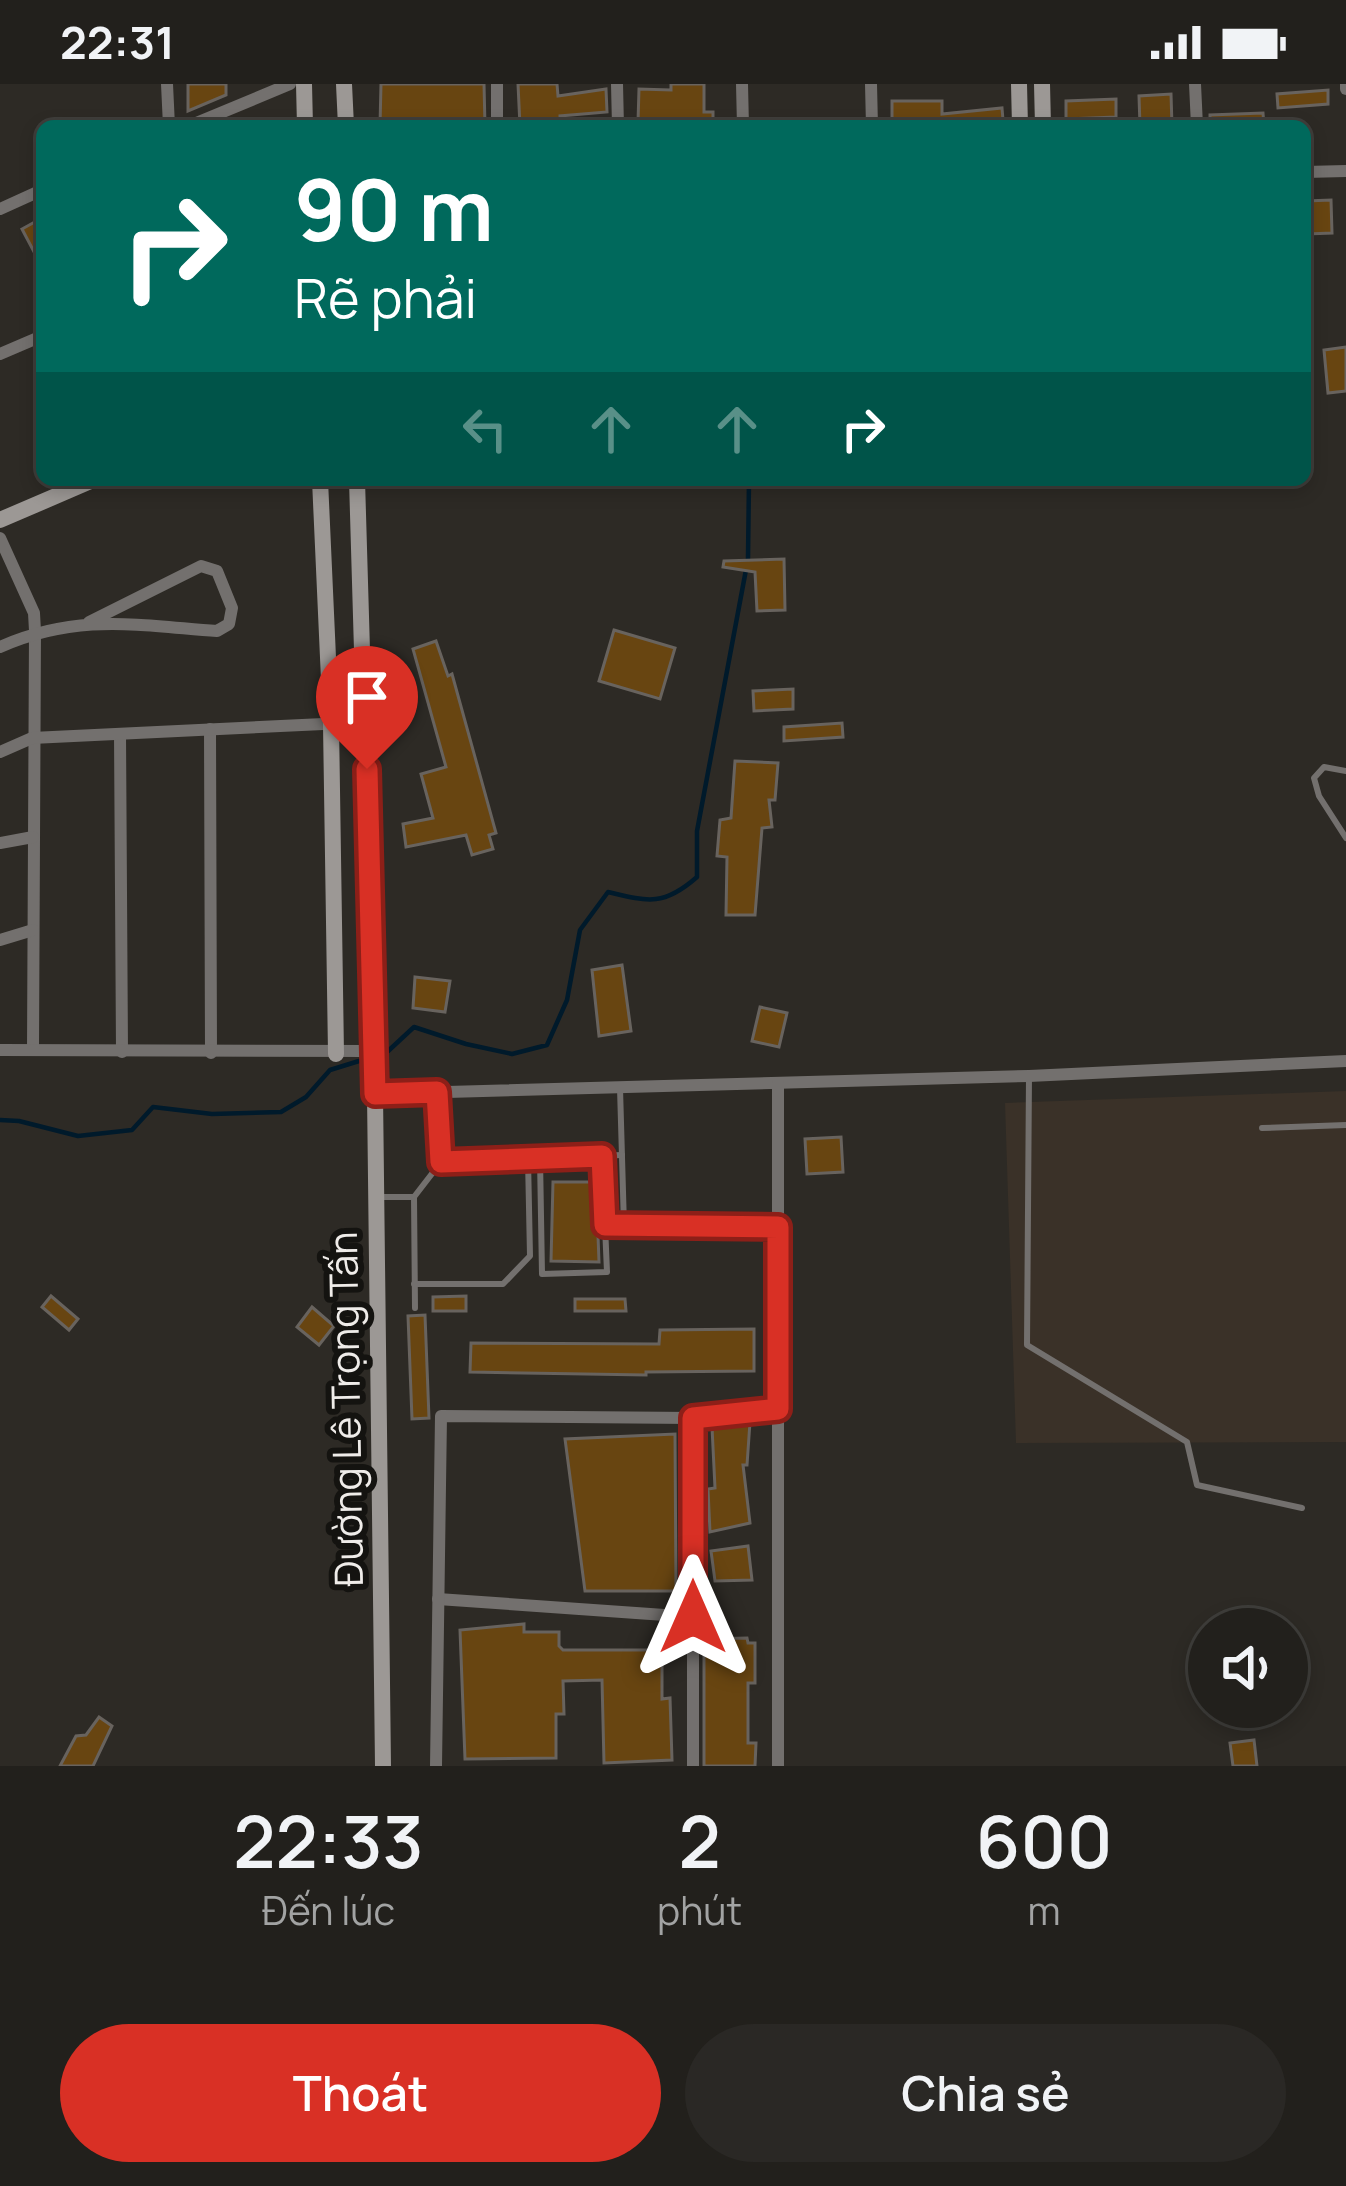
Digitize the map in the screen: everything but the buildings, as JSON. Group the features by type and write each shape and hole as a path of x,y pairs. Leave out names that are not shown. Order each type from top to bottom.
{"street":[{"path":"167,84 169,120"},
{"path":"203,120 290,84"},
{"path":"304,84 305,120"},
{"path":"344,84 346,120"},
{"path":"496,84 497,120"},
{"path":"617,84 618,120"},
{"path":"742,84 743,120"},
{"path":"871,84 872,120"},
{"path":"1019,84 1020,120"},
{"path":"1042,84 1043,120"},
{"path":"1196,84 1197,120"},
{"path":"1311,172 1346,171"},
{"path":"1,205 36,192"},
{"path":"0,354 36,339"},
{"path":"0,520 79,486"},
{"path":"320,486 331,724 336,1054"},
{"name":"Đường Lê Trọng Tấn","path":"357,486 375,1094 382,1766"},
{"path":"0,538 34,613 33,1049"},
{"path":"0,647 35,631 89,622 217,631 229,624 232,608 217,571 201,566 89,622"},
{"path":"0,752 32,739 366,722"},
{"path":"210,728 211,1053"},
{"path":"120,734 122,1052"},
{"path":"0,843 32,837"},
{"path":"0,940 33,930"},
{"path":"0,1050 372,1051"},
{"path":"375,1094 1029,1076 1346,1061"},
{"path":"778,1083 778,1766"},
{"path":"436,1766 441,1416 693,1418 778,1409"},
{"path":"693,1418 693,1766"},
{"path":"438,1599 693,1617"}],"lane":[{"path":"1346,771 1324,767 1314,778 1319,796 1346,838"},
{"path":"1029,1076 1027,1345 1187,1442 1197,1485 1302,1508"},
{"path":"620,1088 624,1226"},
{"path":"415,1308 414,1197 441,1162 437,1092"},
{"path":"1262,1128 1346,1125"},
{"path":"441,1162 622,1155"},
{"path":"540,1158 542,1274 607,1272 602,1156"},
{"path":"415,1284 503,1283 530,1256 528,1159"},
{"path":"376,1197 414,1197"},
{"path":"605,1225 778,1227"}],"shaded area":[{"path":"1346,1091 1346,1442 1016,1443 1005,1103"}],"waterway":[{"path":"386,1053 414,1027 512,1054 547,1045 567,1000 580,930 608,892 655,899 675,893 697,877 697,831 748,559 749,486"},
{"path":"0,1120 78,1136 132,1130 153,1107 212,1114 281,1112 306,1097 330,1070 359,1061"}],"route":[{"path":"367,769 375,1094 437,1092 441,1162 602,1156 605,1225 778,1227 778,1409 693,1418 693,1617"}]}
